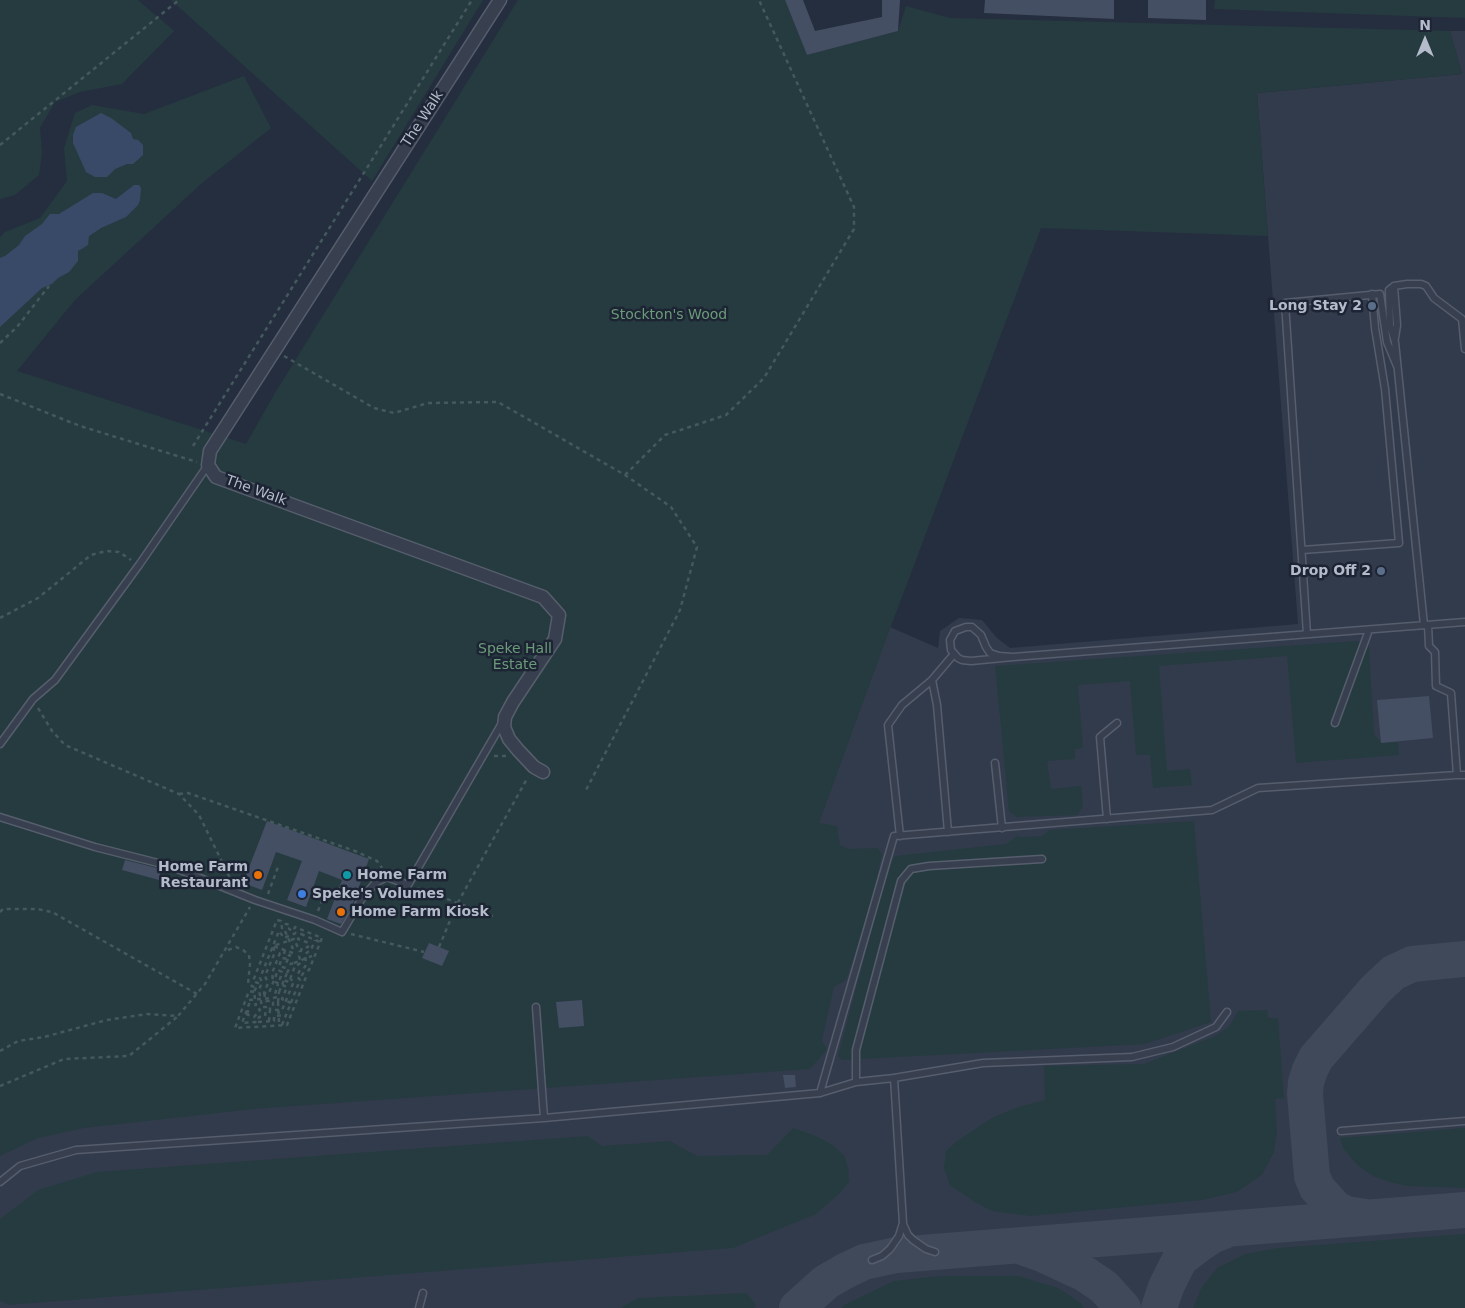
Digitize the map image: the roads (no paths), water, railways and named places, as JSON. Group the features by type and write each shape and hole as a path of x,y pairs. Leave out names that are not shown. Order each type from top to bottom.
{"street":[{"name":"The Walk","path":"500,0 210,452 208,465 216,477 543,597 559,615 555,639 505,717"},
{"path":"505,717 504,727 509,739 538,769"}],"lane":[{"path":"1456,775 1451,693 1436,686 1434,652 1429,646 1426,625 1397,366 1395,342 1397,325 1394,286 1416,284 1426,286 1434,298 1462,319 1465,349"},
{"path":"1302,550 1399,543 1385,389 1376,336 1372,294"},
{"path":"1307,634 1285,302 1380,294 1387,342 1397,366"},
{"path":"0,744 32,699 55,680 208,465"},
{"path":"1013,657 990,653 981,635 972,628 960,628 952,635 950,645 954,654 971,664 1013,657 1465,622"},
{"path":"1336,723 1369,630"},
{"path":"900,836 888,725 902,705 932,680 954,654"},
{"path":"932,680 937,705 948,832"},
{"path":"0,818 95,847 170,866 255,900 315,920 342,932 361,900 375,883 387,877 408,885 505,717"},
{"path":"1107,819 1100,737 1117,723"},
{"path":"995,763 1002,828"},
{"path":"820,1093 894,836 1212,810 1258,788 1465,775"},
{"path":"856,1082 856,1050 900,881 911,868 1042,858"},
{"path":"536,1007 544,1118"},
{"path":"0,1182 20,1166 76,1150 544,1118 820,1093 856,1082 894,1078 984,1063 1132,1057 1173,1047 1216,1027 1227,1012"},
{"path":"894,1078 903,1223 908,1236 926,1249 935,1252"},
{"path":"1341,1131 1465,1121"},
{"path":"872,1260 890,1249 899,1236 903,1223"},
{"path":"419,1308 423,1292"}],"water":[{"path":"101,113 131,133 133,139 138,140 143,145 143,155 133,164 127,164 115,169 107,177 95,177 86,172 73,143 73,135 76,127"},
{"path":"134,185 139,185 141,188 138,205 126,217 101,228 89,236 88,245 78,251 78,261 69,272 52,284 42,288 0,327 0,258 19,245 25,236 42,224 50,214 59,214 93,193 102,193 116,199"}],"place":[{"name":"Long Stay 2","path":"1372,306"},
{"name":"Drop Off 2","path":"1381,571"},
{"name":"Home Farm Restaurant","path":"258,875"},
{"name":"Home Farm","path":"347,875"},
{"name":"Speke's Volumes","path":"302,894"},
{"name":"Home Farm Kiosk","path":"341,912"}],"park label":[{"name":"Stockton's Wood","path":"669,315"},
{"name":"Speke Hall Estate","path":"515,658"}]}
